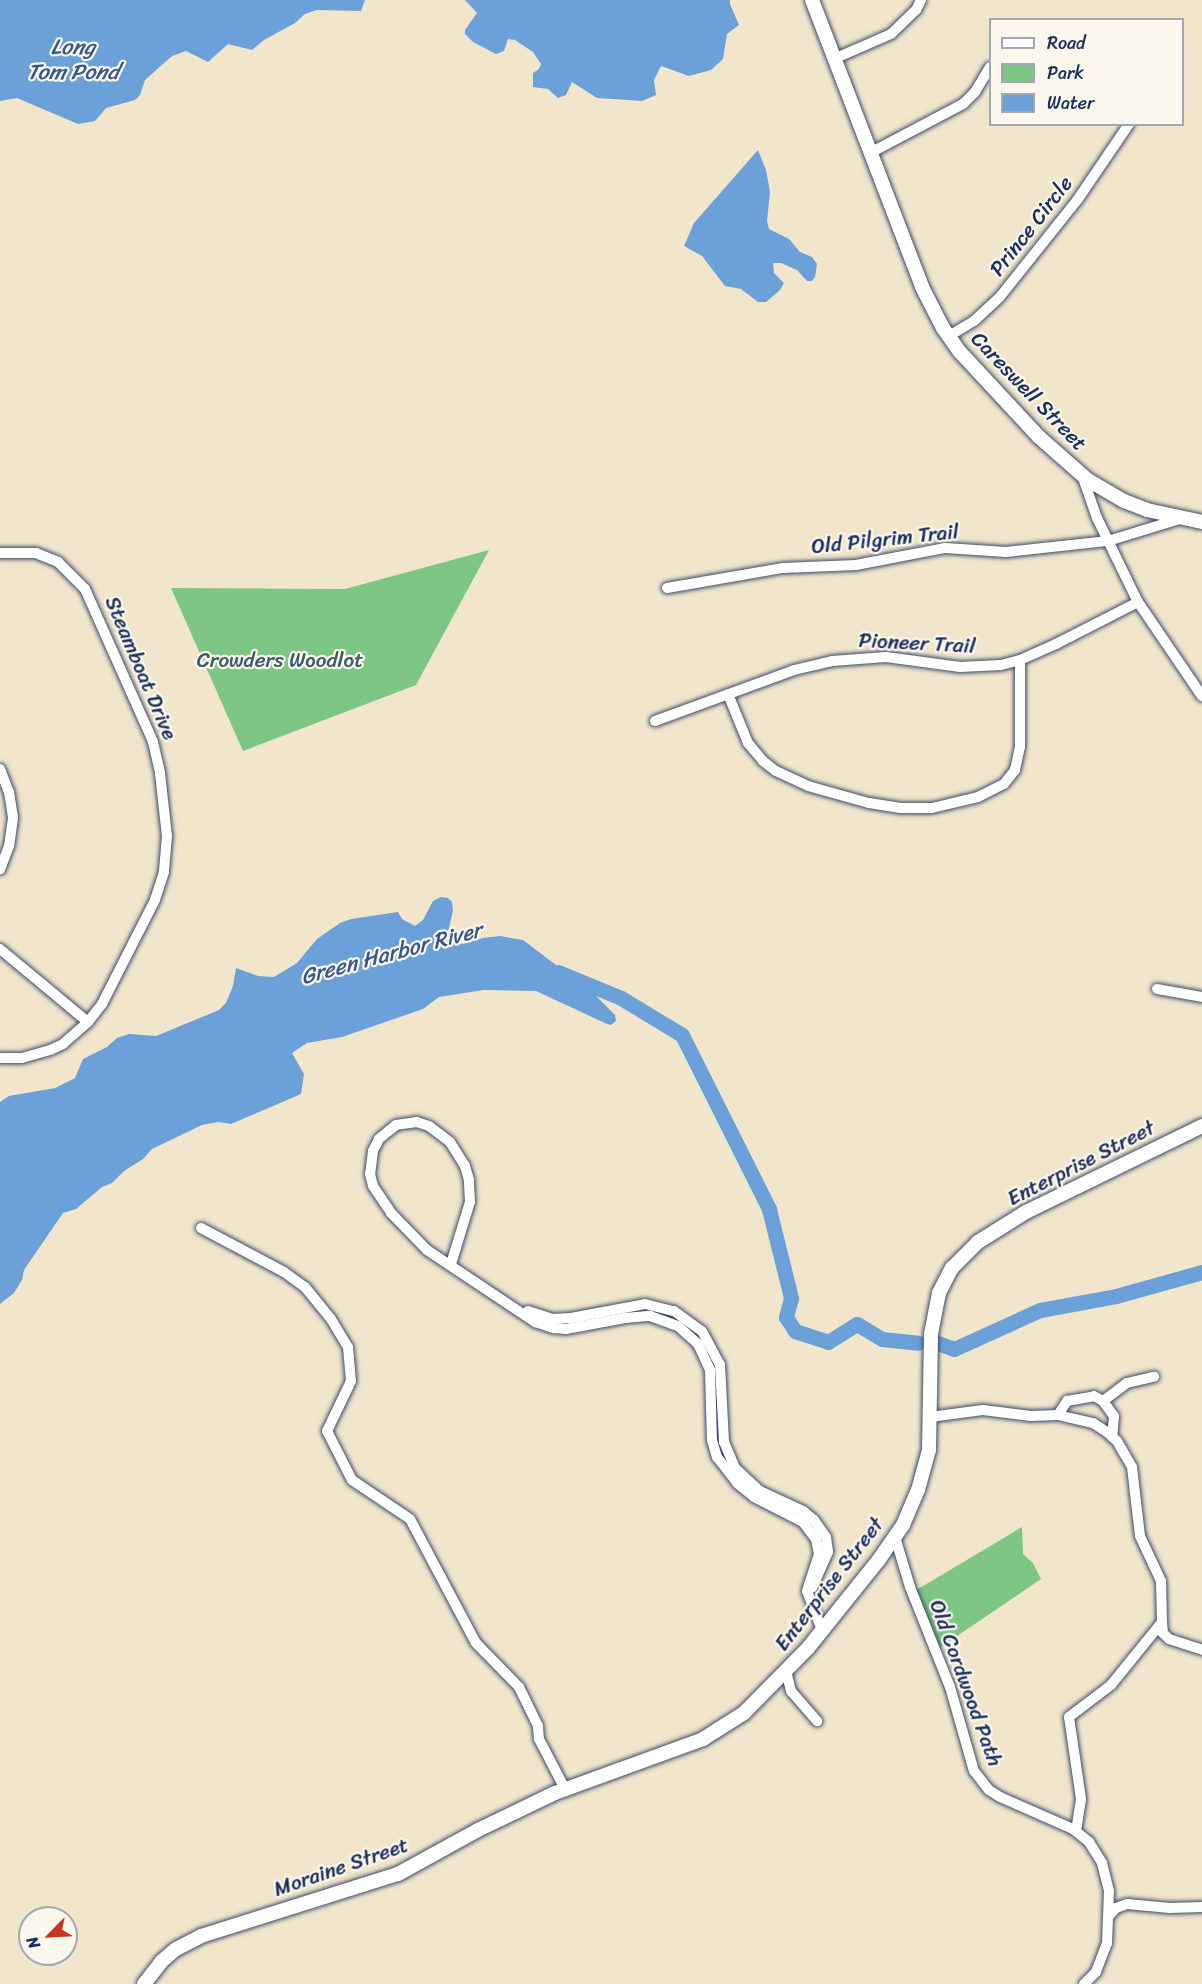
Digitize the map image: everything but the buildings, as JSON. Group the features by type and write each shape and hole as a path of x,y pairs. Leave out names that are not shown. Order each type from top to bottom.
{"main road":[{"name":"Careswell Street","path":"812,0 922,287 949,336 983,379 1057,454 1082,475"},
{"path":"1082,475 1124,501 1180,519 1202,522"},
{"name":"Enterprise Street","path":"561,1791 715,1733 744,1713 786,1671 822,1630 895,1537 910,1510 927,1463 930,1351 935,1312 946,1276 965,1252 996,1230 1062,1193 1202,1126"},
{"name":"Moraine Street","path":"144,1984 162,1961 201,1936 398,1874 478,1830 561,1791"}],"street":[{"path":"836,58 891,34 916,10 921,0"},
{"path":"870,153 963,104 975,92 989,69"},
{"name":"Prince Circle","path":"949,336 975,321 999,298 1078,199 1128,126"},
{"name":"Careswell Street","path":"1082,475 1108,542 1138,602 1202,696"},
{"name":"Old Pilgrim Trail","path":"667,588 783,568 856,566 904,554 945,548 1006,552 1108,542 1180,519"},
{"name":"Steamboat Drive","path":"0,553 36,553 58,562 85,589 137,703 158,757 166,817 164,872 151,908 106,997 76,1035 50,1050 22,1058 0,1058"},
{"name":"Pioneer Trail","path":"655,721 794,670 858,657 983,667 1020,660 1138,602"},
{"path":"728,694 738,723 753,749 763,761 790,779 869,803 901,808 932,808 955,805 985,794 1004,784 1015,770 1020,747 1020,660"},
{"path":"0,769 9,792 13,818 9,846 0,869"},
{"path":"0,949 88,1022"},
{"path":"1157,990 1202,998"},
{"path":"451,1264 470,1202 470,1180 465,1166 450,1142 429,1126 417,1122 396,1125 379,1139 373,1151 370,1174 379,1199 407,1232 427,1250 535,1322 554,1328 581,1321 639,1316 676,1319 698,1344 717,1390 712,1440 736,1483 801,1515 812,1532 819,1554 808,1581 810,1601 822,1630"},
{"path":"201,1228 284,1272 305,1287 331,1319 348,1347 351,1381 327,1431 352,1480 410,1519 476,1643 519,1687 538,1726 539,1738 561,1791"},
{"path":"1103,1401 1127,1383 1154,1377"},
{"path":"1058,1414 1067,1401 1073,1398 1087,1396 1103,1401 1114,1416 1112,1437"},
{"path":"930,1418 983,1410 1031,1416 1058,1414 1093,1423 1112,1437 1127,1458 1135,1478 1140,1536 1161,1581 1163,1633 1169,1639 1202,1650"},
{"name":"Old Cordwood Path","path":"895,1537 910,1587 950,1686 974,1771 989,1790 1000,1797 1017,1807 1060,1821 1076,1831 1089,1842 1102,1863 1109,1891 1107,1943 1096,1971 1084,1984"},
{"path":"1076,1831 1081,1799 1069,1717 1111,1685 1162,1622"},
{"path":"786,1671 791,1691 817,1721"},
{"path":"1109,1916 1116,1908 1127,1904 1170,1908 1202,1907"}],"green space":[{"name":"Crowders Woodlot","path":"489,550 416,685 243,751 171,588 345,589"},
{"path":"1022,1527 1023,1554 1033,1563 1041,1579 938,1649 913,1592"}],"water":[{"name":"Long Tom Pond","path":"0,0 365,0 361,11 317,10 305,14 295,23 264,40 252,50 228,44 208,62 186,51 172,56 145,80 140,95 135,100 106,108 95,121 78,124 17,98 0,101"},
{"path":"465,0 730,0 739,25 727,34 723,59 711,70 689,76 661,66 654,80 656,95 642,101 597,98 572,82 566,95 558,98 548,89 533,87 533,73 539,69 541,64 533,52 515,40 508,39 504,51 496,54 473,42 465,34 465,30 477,13"},
{"path":"758,150 766,170 770,192 767,221 769,229 789,239 800,252 812,257 817,264 815,277 812,281 807,281 797,270 781,263 773,263 774,273 784,283 780,290 766,302 758,302 741,289 725,286 702,256 684,246 694,223"},
{"path":"441,897 448,898 452,902 453,911 448,932 454,942 463,944 500,936 523,940 594,994 615,1015 616,1021 611,1025 607,1024 536,991 484,990 439,997 423,1009 342,1037 307,1043 292,1053 304,1074 301,1094 231,1124 218,1122 202,1125 152,1149 143,1159 124,1171 112,1183 102,1187 76,1209 63,1213 24,1270 22,1280 14,1293 0,1304 0,1102 9,1096 55,1088 75,1078 83,1059 107,1047 117,1038 129,1034 156,1036 219,1010 226,1003 233,986 236,968 258,976 274,977 297,963 317,939 340,923 351,919 398,912 402,919 415,926 423,920 433,901"}],"waterway":[{"name":"Green Harbor River","path":"558,972 621,998 682,1035 769,1209 791,1298 786,1317 795,1331 828,1342 857,1324 882,1339 918,1343"},
{"name":"Green Harbor River","path":"935,1342 954,1349 1040,1310 1116,1296 1202,1272"}]}
